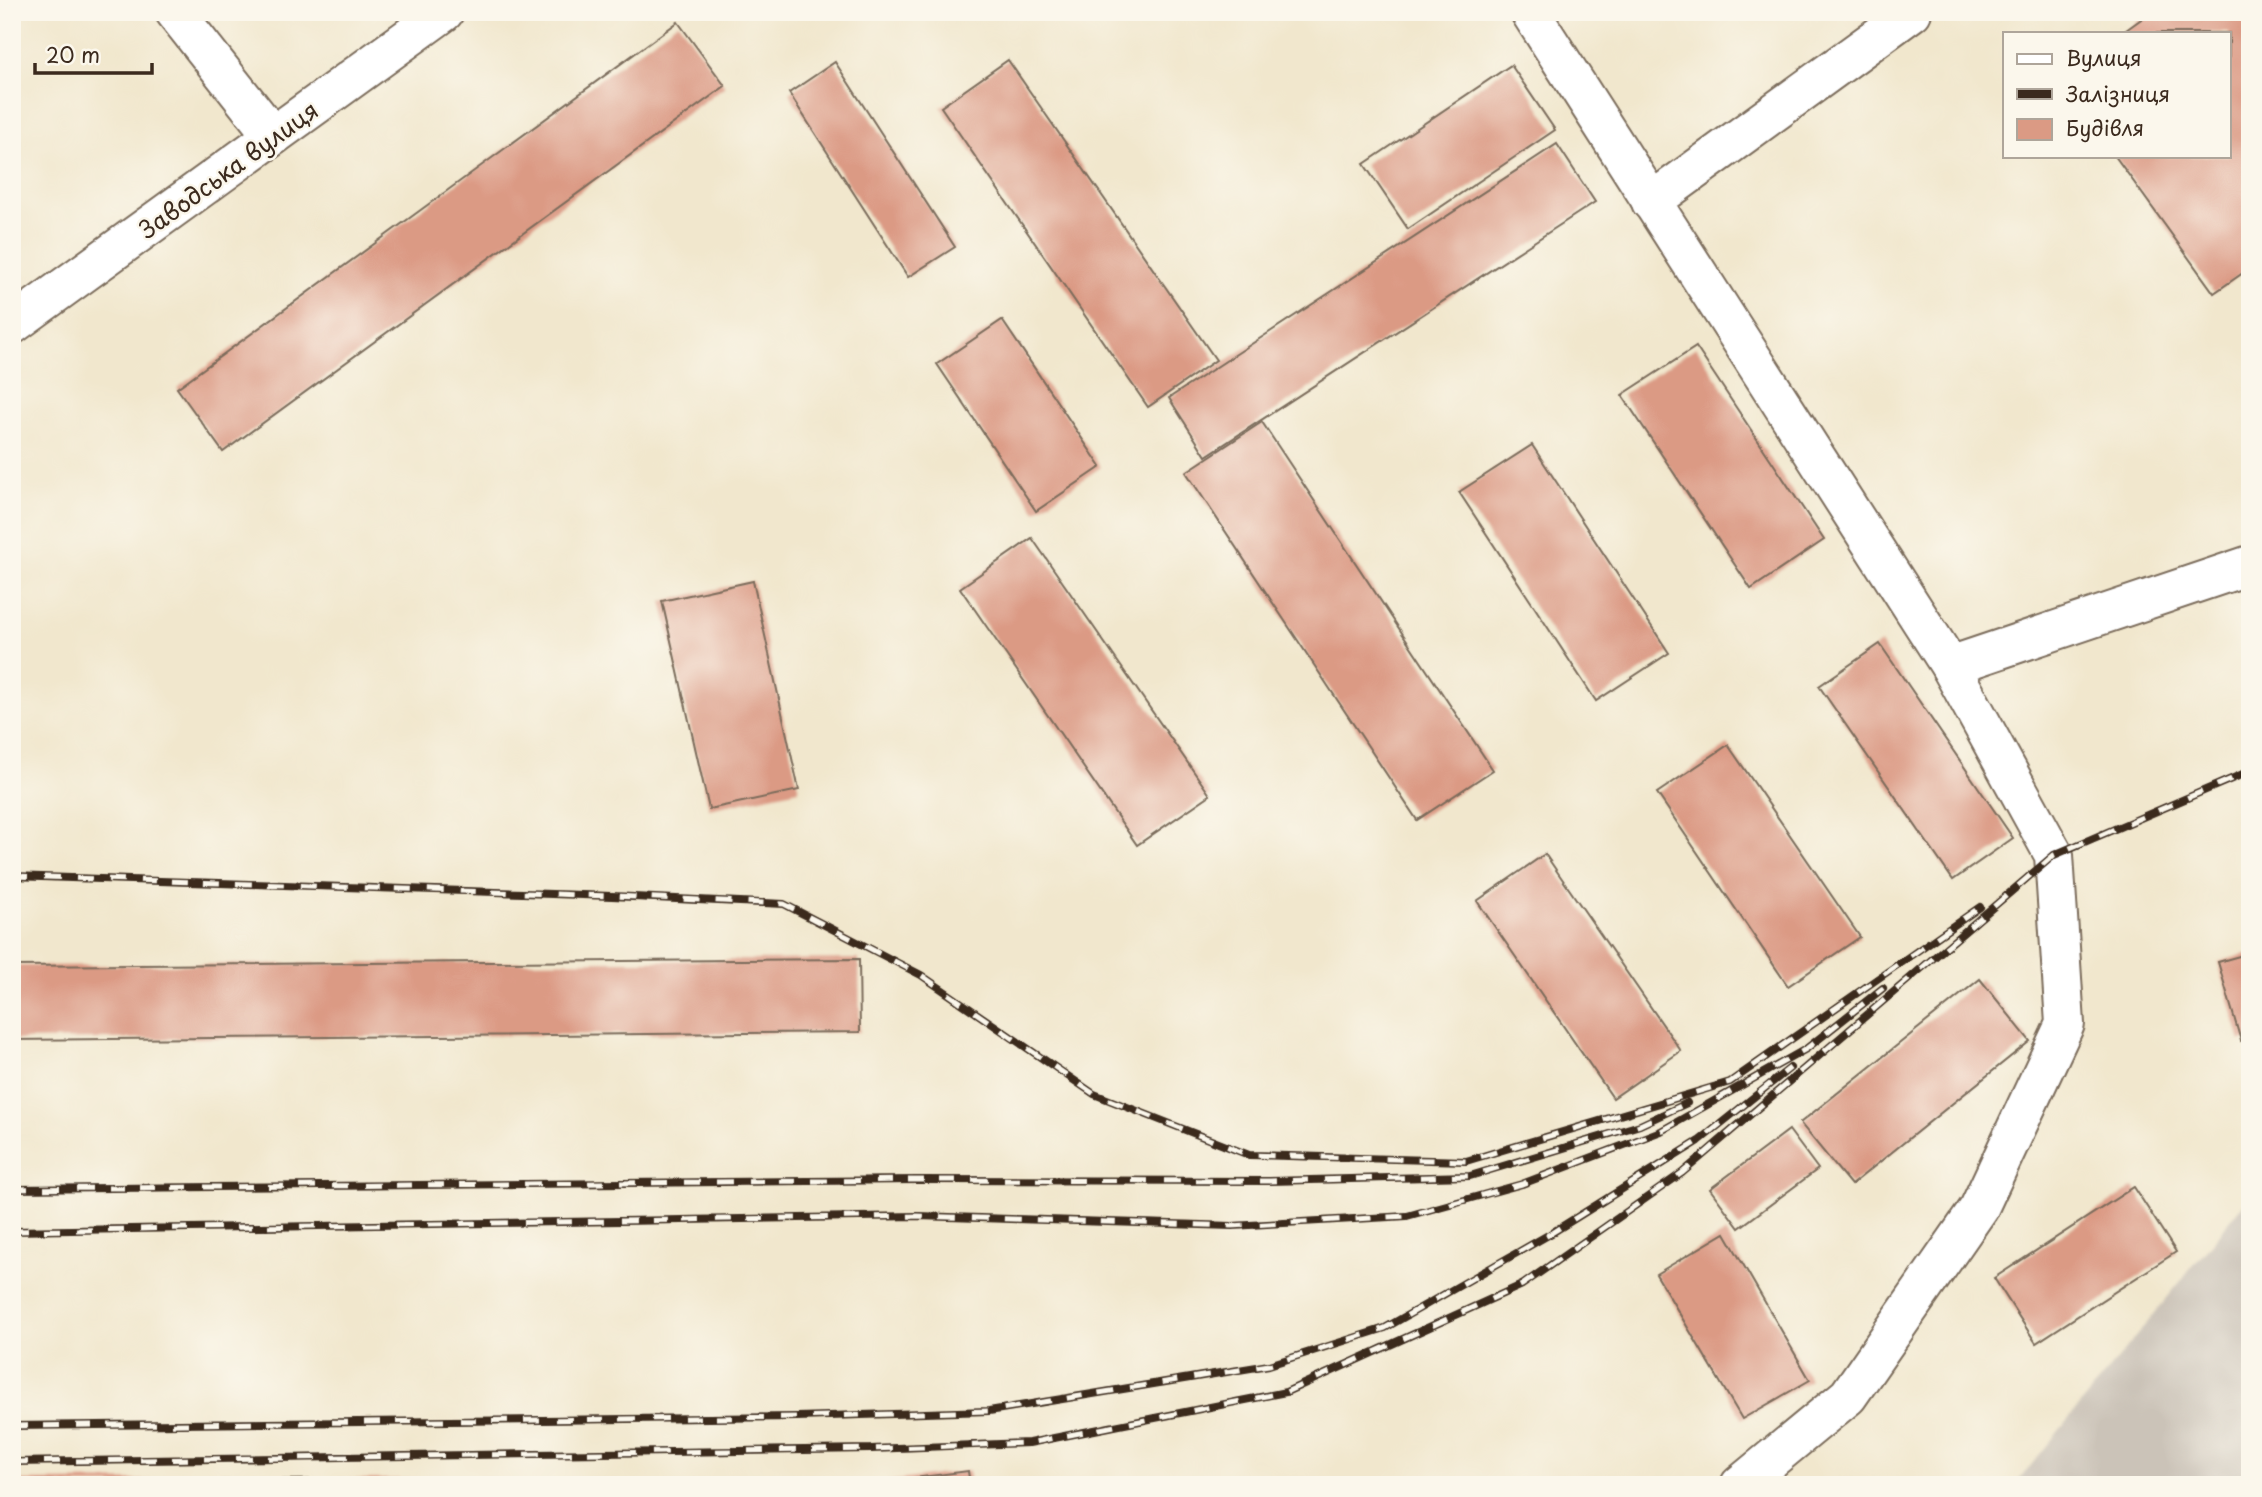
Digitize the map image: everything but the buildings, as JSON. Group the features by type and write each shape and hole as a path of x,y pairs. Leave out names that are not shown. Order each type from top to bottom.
{"street":[{"path":"175,12 274,136"},
{"name":"Заводська вулиця","path":"12,326 444,12"},
{"path":"1531,12 1950,666 2054,855 2065,1024 1979,1208 1848,1396 1740,1485"},
{"path":"1651,202 1912,12"},
{"path":"1950,666 2250,565"}],"shaded area":[{"path":"2250,1196 2250,1485 2015,1485"}],"railway":[{"path":"12,1462 871,1449 1029,1443 1286,1392 1522,1285 1682,1173 2054,855 2250,771"},
{"path":"12,876 784,904 921,975 1094,1094 1249,1155 1466,1161 1730,1082 1980,907"},
{"path":"12,1231 918,1216 1232,1226 1407,1216 1522,1184 1661,1131 1806,1049 1883,988"},
{"path":"12,1426 797,1417 989,1411 1269,1365 1385,1328 1550,1234 1699,1141 1790,1068"},
{"path":"12,1189 917,1180 1270,1181 1470,1176 1640,1125 1687,1103"}]}
